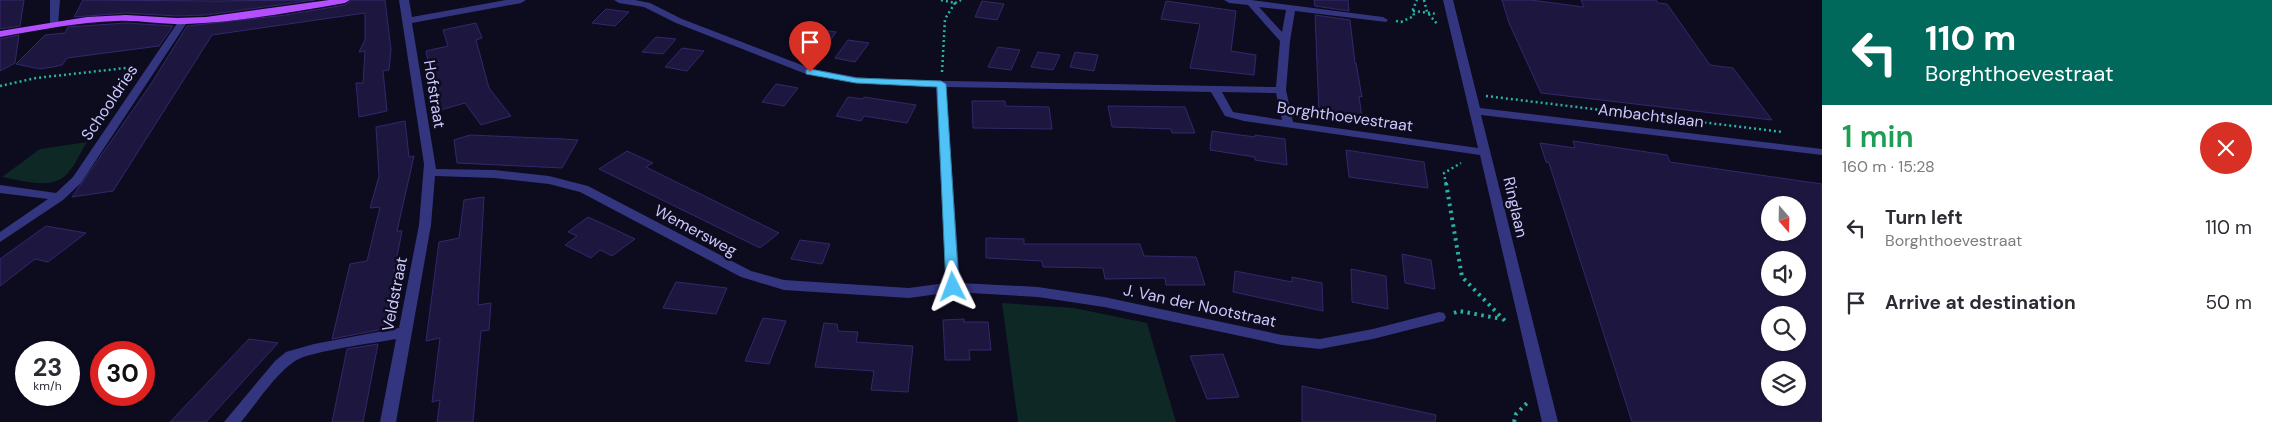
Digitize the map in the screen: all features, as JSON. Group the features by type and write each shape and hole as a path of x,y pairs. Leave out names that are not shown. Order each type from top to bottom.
{"main road":[{"path":"0,34 54,24 136,18 183,21 271,12 345,0"}],"street":[{"path":"54,24 55,0"},
{"name":"Hofstraat","path":"404,0 430,164 429,172"},
{"path":"407,21 521,0"},
{"name":"Borghthoevestraat","path":"619,0 647,5 679,21 810,72 856,80 941,84 1281,90"},
{"path":"1229,0 1383,20"},
{"name":"Ringlaan","path":"1448,0 1550,422"},
{"path":"1252,3 1285,41"},
{"path":"1288,123 1281,90 1285,41 1291,9"},
{"name":"Schooldries","path":"0,238 58,197 77,180 183,21"},
{"path":"941,84 953,287"},
{"name":"Borghthoevestraat","path":"1215,90 1229,114 1244,118 1485,152"},
{"name":"Ambachtslaan","path":"1476,110 1822,152"},
{"name":"Wemersweg","path":"429,172 494,174 549,180 584,189 746,274 784,284 908,293 953,287"},
{"name":"Veldstraat","path":"388,422 425,225 429,172"},
{"path":"0,189 58,197"},
{"name":"J. Van der Nootstraat","path":"953,287 1038,292 1104,302 1282,340 1320,344 1373,334 1439,317"},
{"path":"232,422 280,365 291,356 314,349 405,332"}],"path":[{"path":"940,0 955,3"},
{"path":"941,84 945,19 955,3 961,0"},
{"path":"1383,20 1401,22 1414,16 1413,11 1417,0"},
{"path":"1413,11 1452,16"},
{"path":"0,86 36,78 154,65"},
{"path":"1458,148 1461,163 1444,174 1462,277 1511,327"},
{"path":"1439,317 1459,311 1525,323"},
{"path":"1514,422 1516,414 1527,405 1525,395"}],"green space":[{"path":"87,142 71,169 58,180 34,183 2,177 40,149"},
{"path":"1002,303 1074,308 1147,323 1176,422 1018,422"}],"building":[{"path":"0,0 24,0 20,26 0,29"},
{"path":"83,0 315,0 206,15 177,16 126,13 74,17"},
{"path":"352,0 385,0 391,50 389,70 383,71 387,111 359,117 356,83 363,83 365,51 359,52 365,40 365,13 212,35 113,191 72,197 151,84 187,26 286,15 345,5"},
{"path":"1314,0 1348,0 1349,11 1315,6"},
{"path":"1502,0 1531,0 1584,7 1581,0 1656,0 1658,3 1667,4 1710,65 1733,68 1772,120 1541,93 1509,23"},
{"path":"982,1 1004,4 997,20 975,17"},
{"path":"1166,1 1236,11 1231,51 1256,55 1254,75 1190,68 1200,24 1161,19"},
{"path":"606,9 629,12 615,26 592,23"},
{"path":"1315,15 1350,20 1355,63 1362,97 1359,96 1362,118 1319,113"},
{"path":"126,23 173,26 159,46 67,58 62,65 40,69 16,64 45,35 65,33 68,27"},
{"path":"476,23 482,38 476,40 489,88 511,116 481,125 465,103 437,111 426,51 448,46 443,30"},
{"path":"816,29 836,32 824,50 803,47"},
{"path":"19,35 15,63 0,71 0,39"},
{"path":"656,37 676,39 663,54 642,52"},
{"path":"848,40 869,43 855,62 835,58"},
{"path":"998,47 1020,50 1011,70 988,67"},
{"path":"682,48 704,51 687,71 665,67"},
{"path":"1038,52 1060,55 1053,70 1031,67"},
{"path":"1075,52 1098,55 1094,71 1070,67"},
{"path":"776,84 798,88 784,106 762,102"},
{"path":"848,97 863,99 864,97 916,105 907,123 864,116 861,121 836,116"},
{"path":"972,101 1005,101 1005,106 1049,107 1052,129 973,128"},
{"path":"1108,106 1185,107 1195,133 1172,133 1171,129 1112,127"},
{"path":"405,121 409,157 414,156 397,231 402,231 383,329 332,339 350,264 367,261 380,207 370,208 379,176 376,127"},
{"path":"1212,131 1285,139 1287,165 1255,160 1255,157 1210,150"},
{"path":"470,135 578,140 562,168 457,163 454,140"},
{"path":"1573,141 1667,155 1670,162 1822,184 1822,422 1632,422 1549,163 1546,162 1540,143 1575,148"},
{"path":"1346,150 1424,162 1428,188 1349,177"},
{"path":"627,151 653,163 646,167 779,233 760,248 599,169"},
{"path":"484,197 478,305 491,303 489,330 481,331 473,422 437,422 440,400 432,402 440,338 426,341 439,242 459,238 464,200"},
{"path":"588,217 635,239 612,256 600,250 591,258 565,245 577,236 568,232"},
{"path":"46,226 86,233 48,262 35,259 0,286 0,259"},
{"path":"986,238 1024,239 1024,244 1140,244 1144,256 1196,257 1205,285 1166,285 1165,278 1105,279 1103,268 1043,267 1042,261 986,258"},
{"path":"800,240 830,244 822,264 791,259"},
{"path":"1402,254 1431,260 1435,289 1405,283"},
{"path":"1351,269 1386,276 1388,309 1352,302"},
{"path":"1235,271 1292,282 1292,277 1322,283 1323,311 1233,292"},
{"path":"676,282 727,288 716,314 663,308"},
{"path":"763,318 786,321 769,364 745,361"},
{"path":"964,319 964,322 988,322 991,350 969,350 970,360 945,360 943,320"},
{"path":"824,323 837,324 838,331 858,332 856,342 913,346 908,392 871,390 874,371 815,367"},
{"path":"249,339 278,343 206,422 170,422"},
{"path":"378,344 363,422 332,422 347,349"},
{"path":"1223,354 1239,397 1207,399 1190,356"},
{"path":"1302,386 1436,415 1435,422 1302,422"}],"route":[{"path":"810,72 894,84 941,84 953,287"}]}
